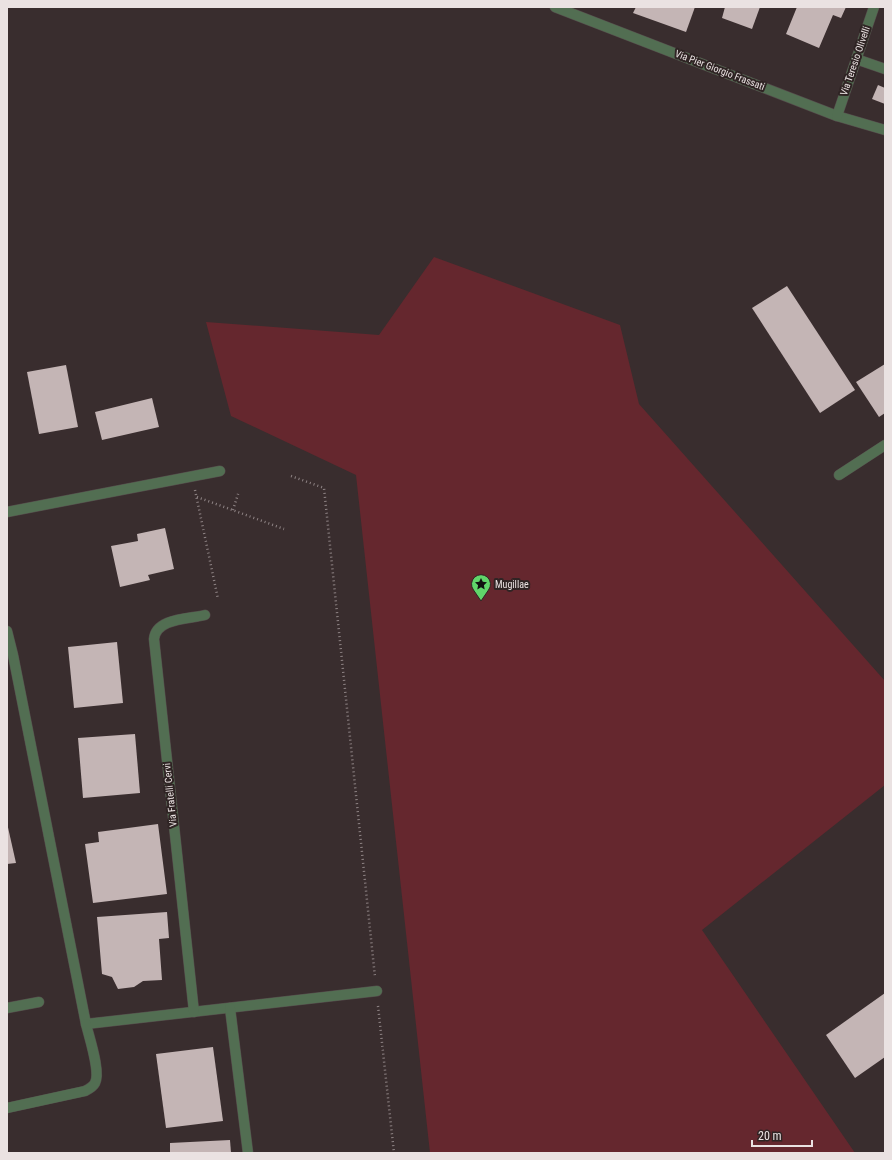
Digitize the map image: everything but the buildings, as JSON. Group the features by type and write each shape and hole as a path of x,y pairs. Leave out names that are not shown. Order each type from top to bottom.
{"street":[{"name":"Via Pier Giorgio Frassati","path":"555,7 837,116 885,130"},
{"name":"Via Teresio Olivelli","path":"837,116 874,7"},
{"path":"856,59 885,69"},
{"path":"839,475 885,445"},
{"path":"7,512 220,472"},
{"name":"Via Fratelli Cervi","path":"194,1012 154,639 156,631 161,625 205,615"},
{"path":"7,631 15,663 97,1074 95,1084 86,1091 7,1108"},
{"path":"86,1024 377,991"},
{"path":"7,1008 39,1002"},
{"path":"230,1008 248,1153"}],"path":[{"path":"291,476 324,488 394,1153"},
{"path":"192,477 218,599"},
{"path":"233,510 239,491"},
{"path":"196,497 284,529"}],"shaded area":[{"path":"434,257 620,325 639,404 885,681 885,785 702,930 855,1153 430,1153 356,475 231,416 206,322 379,335"}],"place":[{"name":"Mugillae","path":"481,601"}]}
